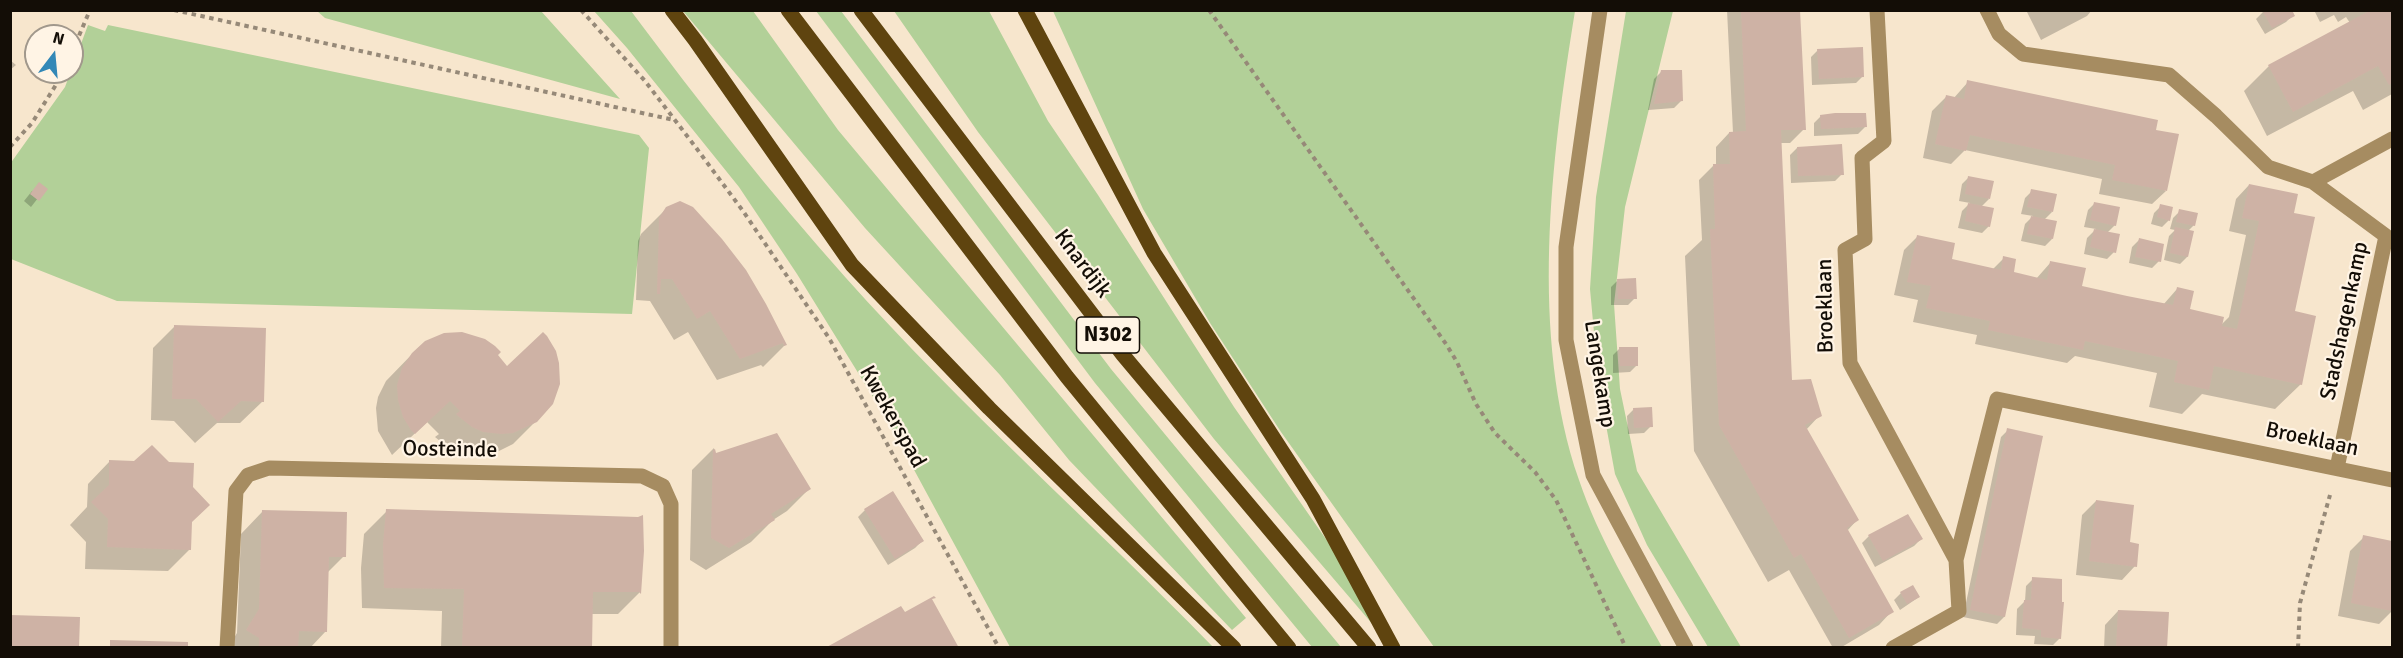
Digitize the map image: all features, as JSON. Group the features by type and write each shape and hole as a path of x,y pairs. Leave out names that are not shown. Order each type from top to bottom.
{"main road":[{"path":"672,10 852,265 989,408 1234,648"},
{"name":"N302","path":"788,10 1067,377 1289,648"},
{"name":"Knardijk","path":"861,10 1123,355 1370,648"},
{"path":"1025,10 1154,253 1313,499 1393,648"}],"street":[{"name":"Broeklaan","path":"1877,10 1884,141 1862,158 1865,239 1845,250 1850,363 1956,560"},
{"name":"Stadshagenkamp","path":"1987,10 1999,34 2023,54 2169,75 2216,116 2268,167 2313,182 2386,236 2337,468"},
{"name":"Langekamp","path":"1600,11 1566,247 1566,340 1593,475 1686,648"},
{"path":"2313,182 2392,140"},
{"name":"Broeklaan","path":"1893,648 1959,611 1956,560 1997,399 2392,480"},
{"name":"Oosteinde","path":"227,648 236,491 248,475 268,468 642,476 663,486 671,504 671,648"}],"path":[{"path":"84,24 90,10"},
{"path":"174,10 674,120"},
{"name":"Kwekerspad","path":"581,10 645,81 743,211 829,338 999,648"},
{"path":"1209,10 1446,344 1476,404 1495,433 1535,472 1556,500 1626,648"},
{"path":"10,147 32,123 56,84"},
{"path":"2298,648 2300,603 2337,468"}],"green space":[{"path":"317,11 541,11 620,99 325,18"},
{"path":"594,11 631,11 736,147 846,278 935,373 1213,647 1010,647 886,418 797,274 739,187 627,48"},
{"path":"683,11 753,11 838,130 1246,618 1232,630 1069,460 1000,375 865,228"},
{"path":"816,11 841,11 1111,369 1341,647 1312,647 1095,383"},
{"path":"894,11 989,11 1048,121 1234,407 1401,647 1392,647 1214,439 978,132"},
{"path":"1053,11 1575,11 1558,126 1549,247 1549,307 1554,366 1563,424 1587,502 1617,565 1662,647 1434,647 1281,432 1210,323 1143,209"},
{"path":"1626,11 1673,11 1625,207 1614,304 1620,389 1637,471 1741,647 1708,647 1647,545 1615,474 1599,387 1590,289 1596,197"},
{"path":"88,25 105,31 108,25 639,135 649,148 632,314 117,301 11,259 10,164 66,84 84,84 84,36"}],"building":[{"path":"1741,10 1800,10 1806,130 1781,130 1792,380 1811,379 1822,416 1805,425 1859,520 1847,528 1894,612 1849,638 1801,554 1794,558 1719,425 1710,229 1715,229 1713,164 1730,164 1729,132 1746,131"},
{"path":"2262,10 2292,10 2295,16 2272,28"},
{"path":"2371,10 2392,10 2392,83 2389,85 2378,66 2293,112 2268,65"},
{"path":"1863,47 1864,77 1819,79 1817,49"},
{"path":"1661,70 1682,70 1683,101 1654,104"},
{"path":"1967,80 2158,120 2156,130 2179,134 2167,191 2112,180 2115,165 1970,135 1966,151 1935,144 1946,95 1964,99"},
{"path":"1866,113 1867,127 1821,129 1820,115"},
{"path":"1842,144 1844,175 1798,176 1797,147"},
{"path":"1968,176 1994,181 1990,199 1965,194"},
{"path":"39,182 48,189 39,201 30,194"},
{"path":"2249,184 2298,194 2294,213 2315,217 2295,311 2316,316 2302,385 2214,366 2209,390 2174,382 2178,361 2085,341 2083,350 1988,330 1990,321 1926,308 1931,286 1907,282 1917,235 1955,243 1952,259 2001,270 2003,256 2016,259 2014,272 2047,280 2050,261 2086,268 2082,286 2127,296 2173,305 2177,287 2194,291 2190,309 2224,317 2222,326 2237,329 2259,221 2242,218"},
{"path":"2031,189 2057,194 2053,212 2027,207"},
{"path":"680,201 693,207 746,270 787,345 784,346 783,343 740,359 710,311 697,319 672,279 661,279 660,294 657,294 659,218 666,207"},
{"path":"2094,202 2120,207 2116,226 2090,220"},
{"path":"1968,203 1994,208 1990,227 1965,221"},
{"path":"2160,204 2173,207 2170,221 2157,217"},
{"path":"2179,209 2198,213 2195,226 2176,222"},
{"path":"2031,216 2057,221 2053,239 2027,234"},
{"path":"2175,227 2194,231 2188,257 2170,253"},
{"path":"2094,229 2120,234 2116,253 2090,247"},
{"path":"2139,238 2164,244 2161,262 2135,257"},
{"path":"1636,278 1637,299 1618,299 1617,279"},
{"path":"174,325 266,328 264,402 241,401 218,422 196,399 172,399"},
{"path":"462,332 485,339 495,346 501,352 498,355 507,366 543,332 547,336 556,351 560,384 553,404 537,422 513,433 483,432 458,416 456,414 460,411 450,401 415,434 411,430 403,417 398,400 397,385 402,368 412,353 425,341 444,333"},
{"path":"1619,347 1638,347 1638,366 1620,366"},
{"path":"1652,407 1653,427 1634,428 1633,408"},
{"path":"2007,428 2043,436 2005,617 1970,610"},
{"path":"777,433 811,489 771,514 775,520 729,548 711,538 713,450 715,449 716,453"},
{"path":"152,445 169,462 194,463 193,487 210,505 192,522 191,550 107,547 108,519 91,502 109,485 109,460 134,461"},
{"path":"893,491 924,541 895,559 864,509"},
{"path":"2096,500 2134,505 2130,542 2139,544 2137,567 2089,561"},
{"path":"386,509 638,517 643,515 644,551 641,594 639,592 593,592 592,648 462,648 464,589 384,588 383,545"},
{"path":"262,510 347,512 346,557 329,557 327,632 299,631 298,648 259,648 259,638 246,630 259,609"},
{"path":"1908,514 1923,539 1883,561 1868,535"},
{"path":"2363,535 2392,541 2392,611 2351,603"},
{"path":"2032,577 2062,579 2062,602 2064,602 2061,639 2041,637 2041,630 2022,628 2024,600 2031,600"},
{"path":"1913,585 1920,597 1907,604 1900,592"},
{"path":"934,596 936,598 932,599 959,648 825,648 901,606 905,612"},
{"path":"2118,610 2169,612 2167,648 2116,648"},
{"path":"10,615 80,617 79,648 10,648"},
{"path":"110,640 188,642 188,648 110,648"}]}
